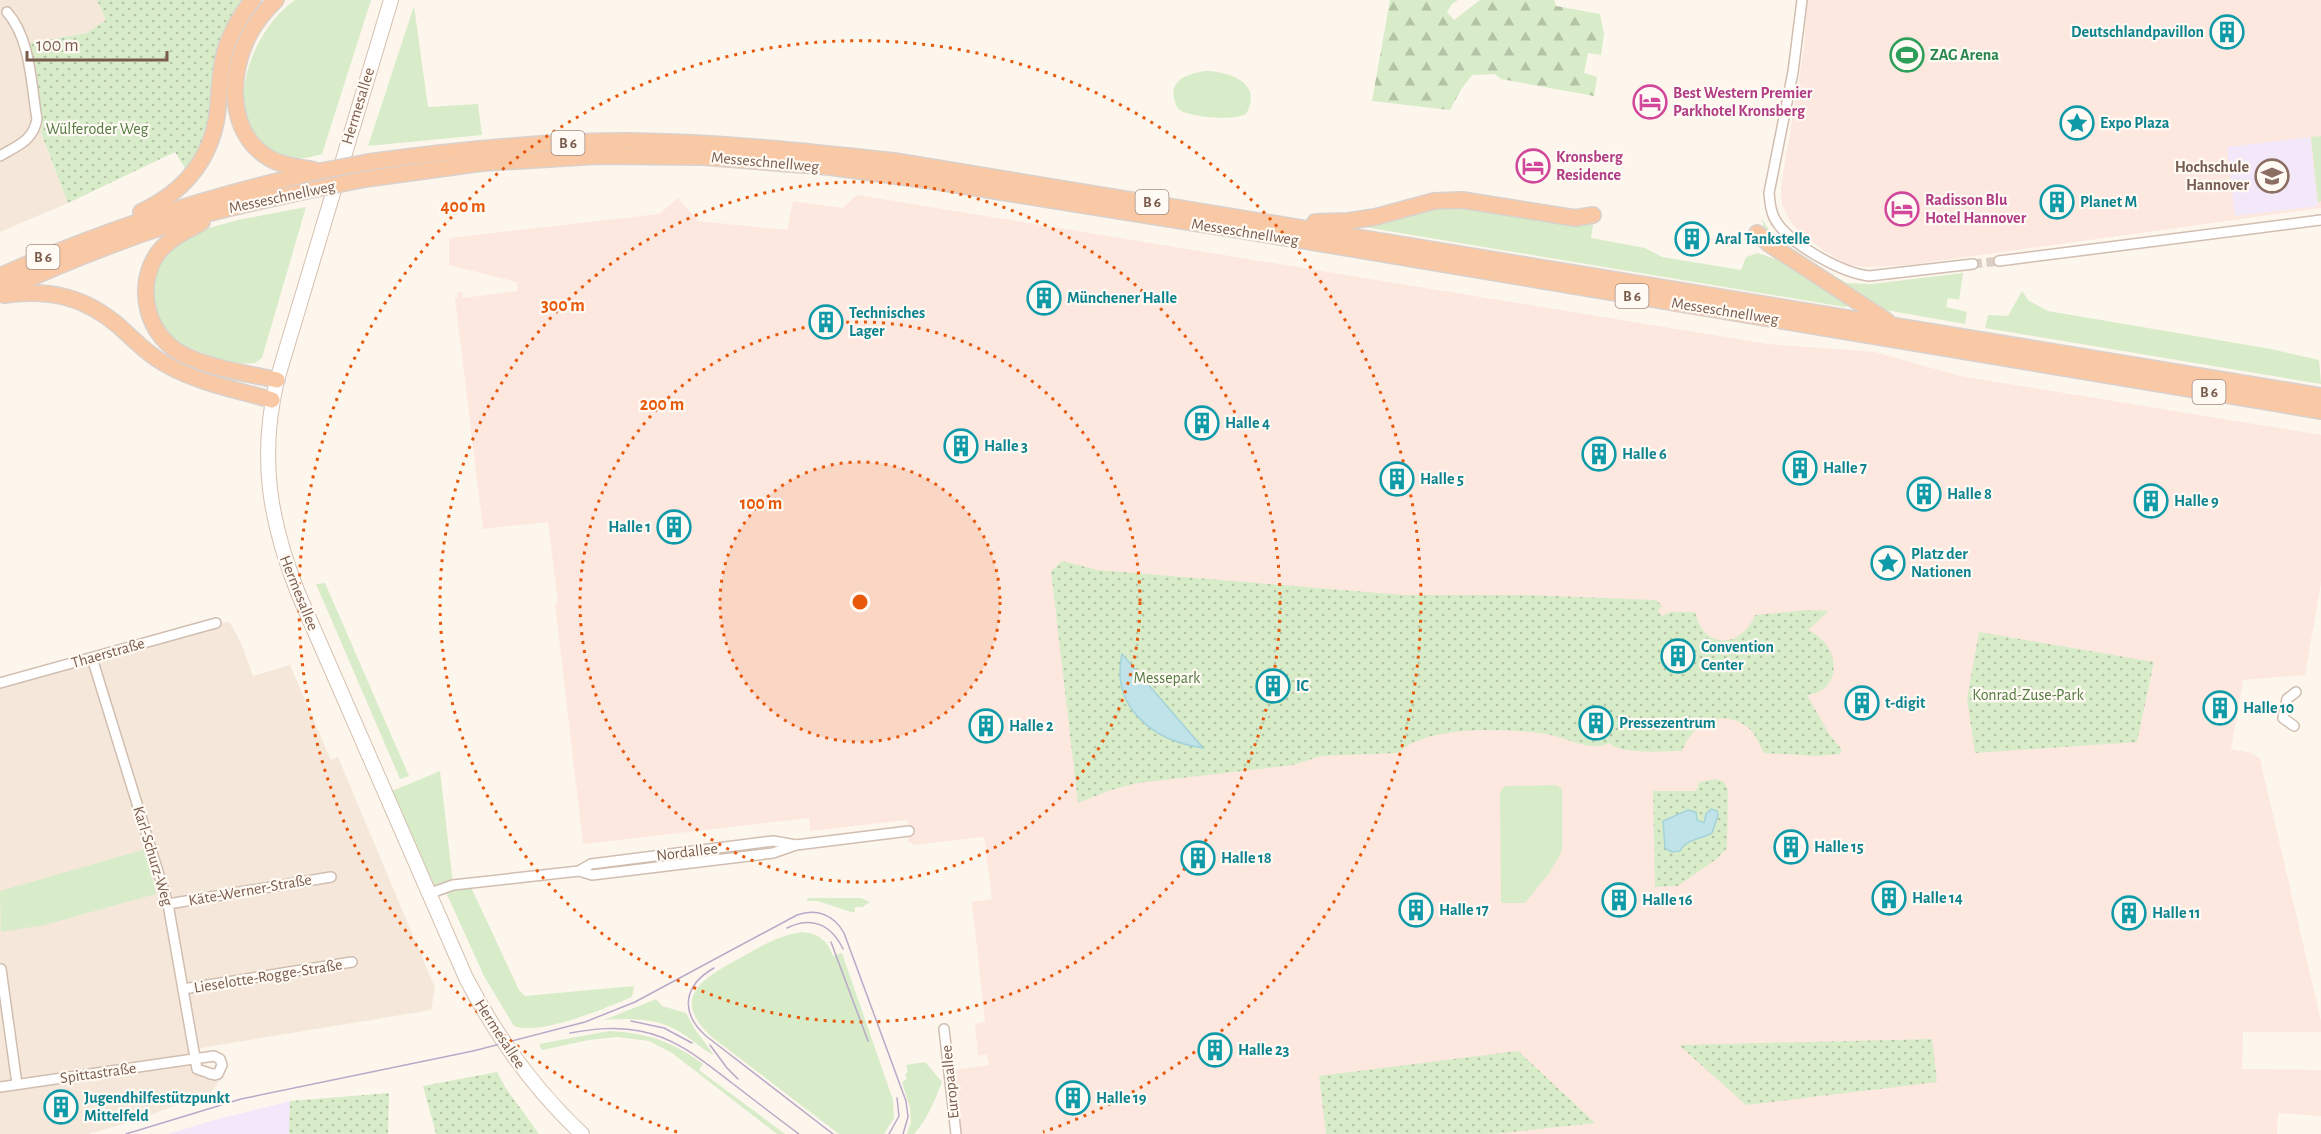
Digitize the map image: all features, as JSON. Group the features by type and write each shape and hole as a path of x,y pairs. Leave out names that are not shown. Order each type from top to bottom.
{"highway":[{"path":"86,239 154,206 169,196 196,169 212,138 225,49 239,19 253,0"},
{"path":"276,0 258,21 245,44 236,84 236,110 243,130 261,152 279,162 315,171"},
{"name":"Messeschnellweg","path":"0,276 86,239 218,195 315,171 471,149 558,143 628,141 768,147 894,161 2321,396"},
{"name":"Messeschnellweg","path":"0,294 90,253 172,224 221,210 365,179 556,157 703,157 830,167 933,181 2321,411"},
{"path":"1272,222 1348,221 1375,217 1434,201 1462,200 1575,218 1593,214"},
{"path":"221,210 179,235 159,252 152,262 146,285 150,318 166,343 184,355 218,367 277,380"},
{"path":"1757,233 1769,244 1892,325"},
{"path":"0,294 46,293 68,296 103,314 147,351 180,372 272,400"}],"main road":[{"name":"Hermesallee","path":"391,0 272,400 267,432 269,495 281,549 428,894 484,1013 520,1067 560,1114 582,1134"}],"street":[{"path":"0,156 27,140 35,132 37,119 24,44 16,22 4,11 10,0"},
{"path":"1802,0 1793,72 1769,193 1770,208 1777,224 1789,236 1834,267 1854,274 1869,276 1973,264"},
{"path":"1999,261 2321,220"},
{"name":"Thaerstraße","path":"0,683 216,623"},
{"name":"Karl-Schurz-Weg","path":"92,658 168,904 196,1059"},
{"path":"2294,726 2283,718 2287,699 2296,692"},
{"name":"Nordallee","path":"428,894 453,885 579,871 591,864 773,841 796,845 909,831"},
{"name":"Käte-Werner-Straße","path":"168,904 331,877"},
{"name":"Lieselotte-Rogge-Straße","path":"183,989 352,962"},
{"path":"1,969 17,1084"},
{"name":"Europaallee","path":"944,1029 956,1134"},
{"name":"Spittastraße","path":"0,1087 214,1056 220,1059 218,1074 197,1069 196,1059"}],"shaded area":[{"path":"0,0 97,0 106,20 87,33 30,43 43,119 41,134 68,203 0,232"},
{"path":"1807,0 2321,0 2321,208 1908,265 1868,267 1848,265 1824,251 1799,231 1789,220 1782,204 1781,187 1804,48"},
{"name":"Hochschule Hannover","path":"2310,137 2318,206 2235,216 2227,147"},
{"path":"857,195 1768,344 1875,352 1960,376 2321,435 2321,582 2305,675 2243,680 2231,749 2252,753 2260,759 2321,1021 2321,1032 2243,1032 2242,1069 2321,1070 2321,1116 2278,1113 2277,1134 956,1134 948,1071 989,1065 987,1054 978,1056 975,1024 985,1022 972,902 992,899 984,837 912,845 912,842 908,843 908,836 910,836 907,820 810,831 809,818 583,844 555,604 558,603 548,522 483,529 455,298 458,297 457,293 462,292 463,298 518,291 517,282 449,265 449,238 659,214 678,198 698,221 787,230 793,201 843,208"},
{"path":"229,621 241,643 253,676 290,665 331,760 338,757 435,988 431,1010 195,1049 197,1069 215,1075 220,1080 211,1092 143,1118 89,1134 0,1134 0,683"},
{"path":"290,1101 289,1134 168,1134 218,1119"}],"green space":[{"name":"Wülferoder Weg","path":"97,0 253,0 242,14 216,116 190,176 175,152 68,203 41,133 43,119 30,43 87,33 106,20"},
{"path":"295,0 371,0 322,154 295,159 276,154 261,143 250,127 244,108 244,87 257,46 281,12"},
{"path":"1390,0 1458,0 1447,12 1454,20 1480,0 1554,0 1556,6 1600,14 1604,34 1601,55 1588,53 1584,73 1597,77 1594,96 1501,79 1495,74 1472,75 1450,110 1372,101"},
{"path":"414,6 428,107 478,104 482,135 368,146"},
{"path":"1206,71 1225,74 1242,81 1250,94 1246,114 1212,118 1192,115 1178,109 1173,92 1178,81 1190,74"},
{"path":"2321,136 2321,201 2318,202 2311,137"},
{"path":"1460,203 1594,219 1591,238 1645,248 1662,257 1741,270 1746,257 1758,253 1789,264 1848,306 1358,226 1432,206"},
{"path":"306,207 262,358 255,363 238,364 180,344 168,335 157,320 150,290 160,258 191,233 238,220"},
{"path":"1762,219 1770,232 1782,242 1846,283 1872,284 1963,273 1959,300 1948,298 1946,307 1967,312 1965,324 1880,309 1773,239 1764,228"},
{"path":"2022,291 2029,301 2048,311 2271,349 2319,360 2321,384 1985,328 1988,315 2008,316"},
{"name":"Messepark","path":"1062,561 1098,570 1403,595 1526,595 1656,600 1662,606 1658,611 1662,616 1671,612 1695,612 1706,633 1714,639 1723,640 1732,639 1741,634 1755,615 1808,610 1829,611 1808,630 1827,646 1834,667 1832,677 1819,692 1807,695 1829,734 1842,750 1840,754 1817,756 1764,753 1746,726 1726,719 1717,719 1700,727 1692,734 1682,751 1633,751 1615,747 1609,743 1595,746 1580,744 1551,735 1471,730 1429,737 1411,744 1398,753 1321,756 1293,765 1138,783 1111,790 1078,803 1051,571"},
{"path":"325,583 409,776 400,779 316,584"},
{"name":"Konrad-Zuse-Park","path":"1979,632 2154,662 2137,742 1975,753 1967,699"},
{"path":"440,771 453,884 469,883 519,990 525,996 634,986 632,997 590,1014 556,1024 525,1028 514,1026 484,976 444,888 428,894 385,794"},
{"path":"1716,779 1724,782 1728,790 1727,848 1718,858 1678,886 1655,887 1653,791 1696,791 1699,782"},
{"path":"1557,785 1562,789 1562,851 1550,872 1525,903 1501,903 1500,792 1505,786"},
{"path":"146,849 156,894 44,925 1,932 0,891"},
{"path":"811,898 861,898 870,902 862,907 855,907 855,912 851,912 818,901 807,901"},
{"path":"802,932 822,939 833,956 842,953 893,1100 894,1118 884,1134 839,1134 713,1038 700,1024 693,1011 692,1000 696,990 715,972 771,942"},
{"path":"656,999 662,1006 686,1013 714,1055 683,1034 655,1022 635,1019 604,1020"},
{"path":"609,1031 647,1036 681,1049 703,1064 699,1070 785,1134 777,1134 672,1053 649,1041 617,1037 589,1040 542,1050 539,1044"},
{"path":"1932,1039 1937,1082 1746,1105 1679,1045"},
{"path":"1518,1051 1595,1123 1494,1134 1326,1134 1319,1076"},
{"path":"925,1062 942,1082 923,1122 914,1134 907,1134 911,1122 910,1108 902,1082 907,1079 906,1065"},
{"path":"497,1072 539,1134 436,1134 423,1086"},
{"path":"389,1093 388,1134 289,1134 290,1101"}],"water":[{"path":"1122,654 1203,748 1168,738 1140,719 1129,706 1123,690 1120,673"},
{"path":"1711,809 1717,811 1718,815 1712,833 1690,842 1680,851 1672,852 1665,848 1663,821 1688,810 1696,812 1697,820 1704,823 1706,814"}],"tunnel":[{"path":"1973,264 1999,261"}],"tram line":[{"path":"126,1134 241,1099 473,1051 585,1022 635,1002 797,915 811,912 830,918 844,933 906,1101 908,1117 903,1134"},
{"path":"787,928 804,923 819,925 833,933 843,949"},
{"path":"831,942 868,1041"},
{"path":"714,968 696,982 691,991 689,1008 697,1027 833,1134"},
{"path":"631,1021 664,1028 692,1043"},
{"path":"570,1033 614,1028 640,1031 666,1039 700,1059 799,1134"},
{"path":"710,1045 738,1079"},
{"path":"889,1134 899,1116 897,1098"}],"place":[{"name":"Deutschlandpavillon","path":"2227,32"},
{"name":"ZAG Arena","path":"1907,55"},
{"name":"Best Western Premier Parkhotel Kronsberg","path":"1650,102"},
{"name":"Expo Plaza","path":"2077,123"},
{"name":"Kronsberg Residence","path":"1533,166"},
{"name":"Hochschule Hannover","path":"2272,176"},
{"name":"Planet M","path":"2057,202"},
{"name":"Radisson Blu Hotel Hannover","path":"1902,209"},
{"name":"Aral Tankstelle","path":"1692,239"},
{"name":"Münchener Halle","path":"1044,298"},
{"name":"Technisches Lager","path":"826,322"},
{"name":"Halle 4","path":"1202,423"},
{"name":"Halle 3","path":"961,446"},
{"name":"Halle 6","path":"1599,454"},
{"name":"Halle 7","path":"1800,468"},
{"name":"Halle 5","path":"1397,479"},
{"name":"Halle 8","path":"1924,494"},
{"name":"Halle 9","path":"2151,501"},
{"name":"Halle 1","path":"674,527"},
{"name":"Platz der Nationen","path":"1888,563"},
{"name":"Convention Center","path":"1678,656"},
{"name":"IC","path":"1273,686"},
{"name":"t-digit","path":"1862,703"},
{"name":"Halle 10","path":"2220,708"},
{"name":"Pressezentrum","path":"1596,723"},
{"name":"Halle 2","path":"986,726"},
{"name":"Halle 15","path":"1791,847"},
{"name":"Halle 18","path":"1198,858"},
{"name":"Halle 14","path":"1889,898"},
{"name":"Halle 16","path":"1619,900"},
{"name":"Halle 17","path":"1416,910"},
{"name":"Halle 11","path":"2129,913"},
{"name":"Halle 23","path":"1215,1050"},
{"name":"Halle 19","path":"1073,1098"},
{"name":"Jugendhilfestützpunkt Mittelfeld","path":"61,1107"}]}
